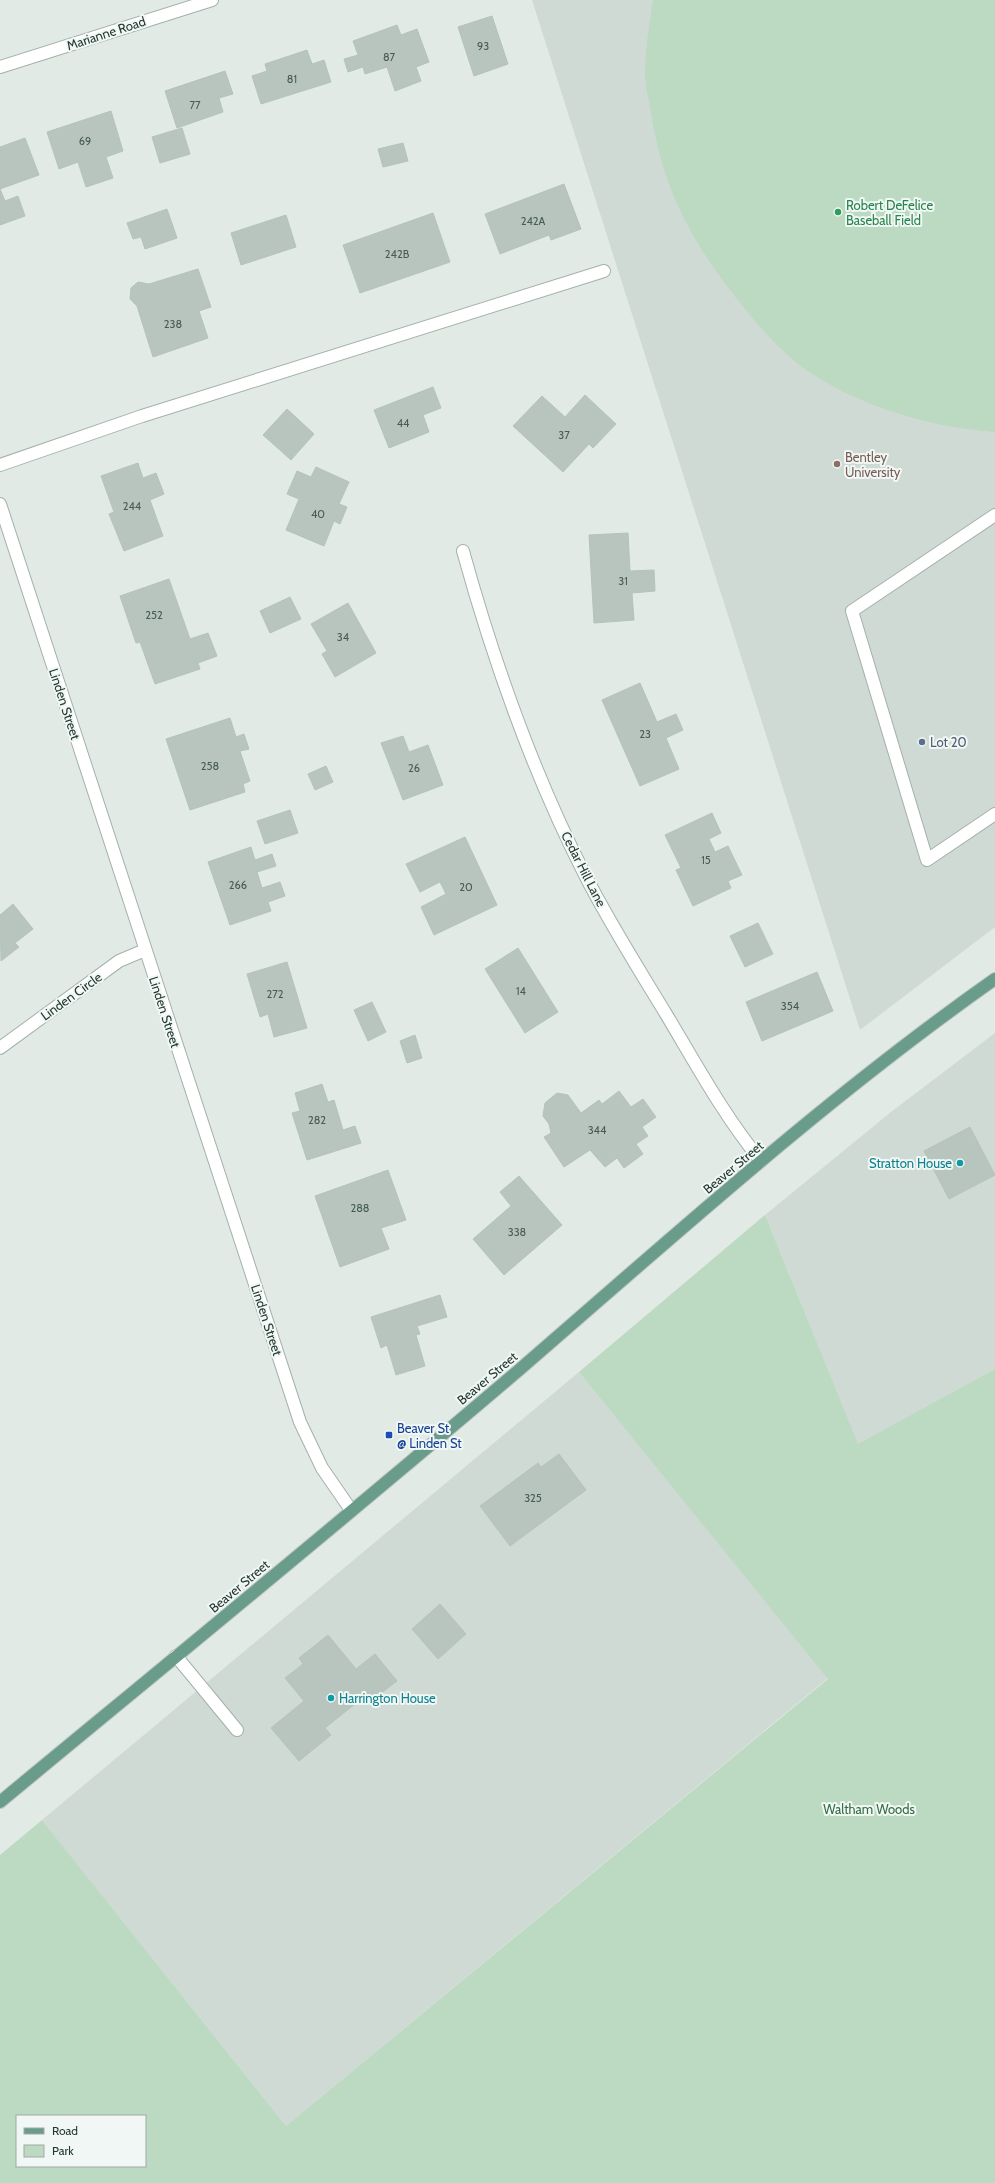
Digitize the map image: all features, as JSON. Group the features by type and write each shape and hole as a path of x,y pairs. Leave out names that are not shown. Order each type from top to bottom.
{"main road":[{"name":"Beaver Street","path":"0,1802 519,1369 761,1161 885,1061 995,979"}],"street":[{"name":"Marianne Road","path":"0,67 212,0"},
{"path":"0,465 142,416 604,271"},
{"name":"Linden Street","path":"0,504 5,534 145,950 300,1422 322,1468 351,1510"},
{"path":"995,516 852,611 927,860 995,814"},
{"name":"Cedar Hill Lane","path":"463,551 479,609 514,716 560,822 586,876 720,1105 761,1161"},
{"name":"Linden Circle","path":"0,1048 119,961 145,950"},
{"path":"176,1656 237,1730"}],"shaded area":[{"name":"Bentley University","path":"532,0 995,0 995,927 860,1030"},
{"path":"995,1033 995,1369 858,1445 765,1215 891,1112"},
{"path":"579,1372 828,1678 286,2126 42,1820"}],"green space":[{"name":"Robert DeFelice Baseball Field","path":"653,0 995,0 995,432 919,420 846,393 823,381 794,361 772,340 745,309 710,263 696,240 683,217 664,168 656,141 645,78 646,49"},
{"name":"Waltham Woods","path":"765,1215 858,1444 995,1369 995,2183 0,2183 0,1855 42,1820 286,2126 828,1679 579,1372"}],"building":[{"path":"492,16 508,64 474,76 458,27"},
{"path":"397,25 401,35 417,29 429,62 416,67 421,81 395,91 387,67 365,74 363,67 348,72 344,59 358,55 353,41"},
{"path":"307,50 312,64 324,60 331,82 261,104 252,76 267,71 265,64"},
{"path":"225,71 233,94 219,98 223,112 177,128 165,91"},
{"path":"111,111 123,151 106,157 113,178 86,187 78,162 59,169 47,132"},
{"path":"182,128 190,154 160,163 152,137"},
{"path":"25,138 39,175 0,189 0,147"},
{"path":"403,143 408,161 383,167 378,149"},
{"path":"564,184 581,229 551,240 549,235 500,254 485,214"},
{"path":"0,189 5,201 18,196 25,216 0,225"},
{"path":"167,209 177,238 145,249 141,237 133,239 127,223"},
{"path":"433,213 450,262 360,293 343,245"},
{"path":"286,215 296,247 241,265 231,233"},
{"path":"198,269 211,307 199,311 208,338 153,357 137,306 130,299 131,288 138,282 149,284"},
{"path":"433,387 441,408 423,415 429,432 389,448 374,410"},
{"path":"585,395 616,424 593,448 589,444 563,472 513,426 542,396 565,417"},
{"path":"287,409 314,434 291,460 263,435"},
{"path":"138,463 143,478 156,473 164,494 150,500 163,536 124,551 109,514 114,512 101,476"},
{"path":"316,467 349,482 339,504 347,507 340,524 334,521 324,546 286,530 299,499 287,494 297,471 311,477"},
{"path":"628,533 630,571 654,570 655,591 632,593 634,620 594,623 589,535"},
{"path":"169,579 190,639 208,633 217,656 198,663 200,669 155,684 140,642 136,643 120,596"},
{"path":"290,597 301,619 270,633 260,611"},
{"path":"348,603 376,653 335,677 322,654 327,651 311,624"},
{"path":"640,683 657,722 676,714 683,730 666,738 679,769 640,786 602,700"},
{"path":"230,718 236,737 244,734 249,749 240,751 250,781 243,784 245,792 190,810 166,739"},
{"path":"403,736 409,752 428,745 443,785 403,800 381,743"},
{"path":"326,766 333,782 315,790 308,774"},
{"path":"290,810 298,833 265,844 257,821"},
{"path":"712,813 721,833 709,839 715,852 728,846 742,875 728,881 731,888 693,906 676,870 681,868 665,835"},
{"path":"465,837 497,905 434,935 421,907 446,894 440,882 420,892 406,864"},
{"path":"251,847 255,860 272,854 276,866 257,872 262,888 280,882 285,896 268,902 271,911 230,925 208,862"},
{"path":"13,904 33,929 15,943 19,947 1,961 0,915"},
{"path":"758,923 773,954 745,967 730,936"},
{"path":"518,948 558,1012 525,1033 485,969"},
{"path":"287,962 307,1028 274,1037 268,1014 260,1017 247,974"},
{"path":"817,972 833,1011 762,1041 746,1002"},
{"path":"372,1002 386,1032 368,1041 354,1010"},
{"path":"415,1035 422,1058 407,1063 400,1041"},
{"path":"322,1084 328,1102 334,1100 343,1130 355,1126 361,1143 307,1160 292,1113 300,1111 295,1093"},
{"path":"619,1091 631,1107 643,1099 656,1117 642,1127 648,1136 636,1144 643,1154 624,1168 617,1158 605,1167 590,1150 564,1167 544,1137 551,1133 549,1124 543,1116 545,1103 557,1093 568,1095 581,1113 599,1100 602,1104"},
{"name":"Stratton House","path":"970,1127 995,1175 949,1199 924,1151"},
{"path":"388,1170 406,1220 381,1228 389,1249 340,1267 315,1196"},
{"path":"519,1176 562,1225 504,1275 473,1239 511,1206 500,1192"},
{"path":"440,1295 447,1317 417,1326 420,1334 416,1335 425,1366 396,1375 387,1345 381,1348 371,1317"},
{"path":"559,1454 586,1490 510,1546 480,1506 538,1463 541,1467"},
{"path":"440,1604 466,1634 438,1659 412,1629"},
{"name":"Harrington House","path":"328,1635 356,1669 375,1654 397,1681 371,1701 366,1695 325,1728 331,1735 299,1761 271,1728 304,1701 285,1678 303,1664 299,1658"}],"place":[{"name":"Robert DeFelice Baseball Field","path":"838,212"},
{"name":"Bentley University","path":"837,464"},
{"name":"Lot 20","path":"922,742"},
{"name":"Stratton House","path":"960,1163"},
{"name":"Beaver St @ Linden St","path":"389,1435"},
{"name":"Harrington House","path":"331,1698"}]}
